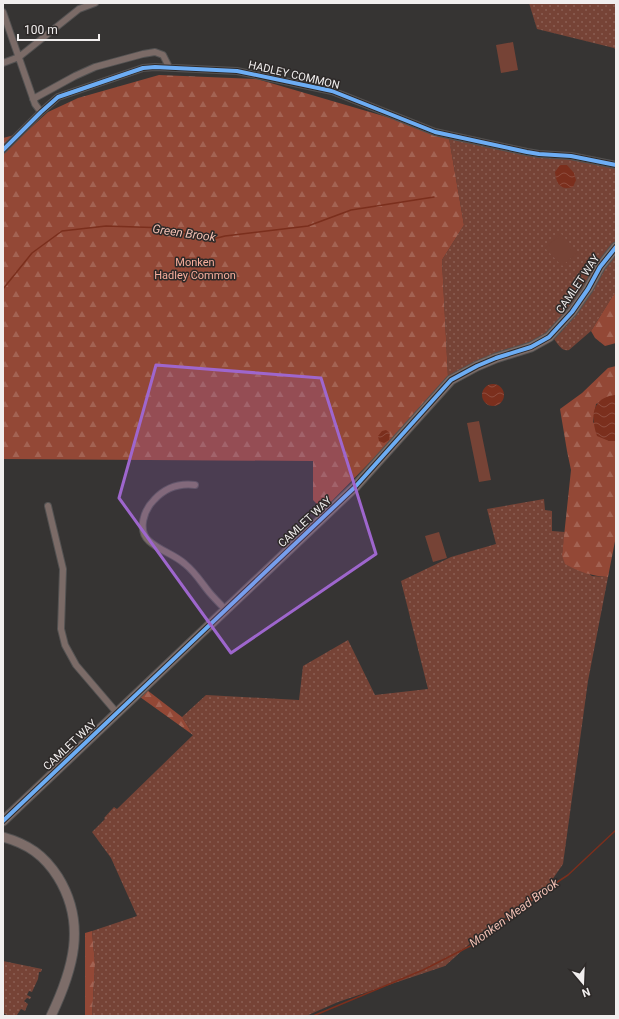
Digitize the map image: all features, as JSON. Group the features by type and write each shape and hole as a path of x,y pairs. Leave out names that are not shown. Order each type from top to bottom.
{"street":[{"path":"3,63 19,57 78,6 95,3"},
{"path":"3,12 33,99 37,108 41,112"},
{"path":"33,99 95,67 138,55 155,52 163,55 169,67"},
{"name":"HADLEY COMMON","path":"3,150 58,97 143,68 169,67 237,71 314,87 332,91 445,135 527,152 571,156 616,165"},
{"name":"CAMLET WAY","path":"3,821 355,487 444,387 452,380 477,366 507,354 531,347 549,337 572,312 588,289 600,267 616,247"},
{"path":"195,484 179,485 166,490 156,497 146,511 142,525 148,540 185,563 226,610"},
{"path":"48,506 63,568 62,629 65,645 76,665 117,713"},
{"path":"3,837 24,844 45,860 66,892 72,910 75,939 72,958 66,982 50,1016"}],"highlighted area":[{"path":"156,365 321,378 376,554 231,653 119,498"}],"shaded area":[{"path":"529,3 616,3 616,50 614,48 537,29"},
{"path":"513,42 518,70 501,73 496,45"},
{"path":"449,138 530,156 571,159 616,168 616,243 585,289 557,325 537,342 448,377 442,260 464,225"},
{"path":"561,234 578,252 562,266 545,248"},
{"path":"616,253 616,292 591,331 569,350 562,349 554,339 582,307 605,268"},
{"path":"479,421 491,480 479,482 467,423"},
{"path":"544,499 545,510 552,511 552,531 565,532 562,555 592,576 608,577 588,681 563,864 541,896 485,930 445,966 338,1002 306,1016 92,1016 95,964 92,931 137,916 111,858 92,832 114,807 117,809 193,735 182,717 206,695 299,700 303,666 348,640 375,695 428,689 401,581 451,557 496,544 487,509"},
{"path":"439,532 447,558 433,562 425,536"},
{"path":"3,961 42,969 41,972 39,972 38,979 32,992 29,991 27,995 31,997 30,999 27,998 24,1001 28,1004 25,1011 21,1009 17,1015 18,1016 8,1016 3,1013"}],"green space":[{"name":"Monken Hadley Common","path":"159,75 257,79 428,129 449,138 464,225 442,260 448,377 381,451 323,510 313,500 313,461 3,459 3,138 26,132 48,112 78,98"},
{"path":"616,292 616,343 605,346 595,338 591,331"},
{"path":"616,366 616,395 596,404 593,422 609,441 616,441 616,536 608,577 591,575 570,567 565,564 562,555 571,470 560,409 582,393 608,368"},
{"path":"147,690 182,717 193,735 140,697"},
{"path":"92,931 95,964 92,1016 85,1016 85,933"}],"water":[{"path":"560,165 567,165 574,173 576,180 573,187 562,187 556,180 555,172"},
{"path":"493,384 501,387 504,395 501,403 493,406 485,403 482,395 485,387"},
{"path":"616,395 616,441 609,441 597,436 594,415 595,409 602,399"},
{"path":"386,430 390,433 389,440 384,443 379,441 378,436 382,431"}],"waterway":[{"name":"Green Brook","path":"3,289 32,253 62,231 106,226 167,228 213,239 225,236 308,226 351,210 434,197"},
{"name":"Monken Mead Brook","path":"313,1016 423,970 480,941 527,902 568,875 616,830"}],"cycle path":[{"path":"3,150 58,97 143,68 155,67 237,71 332,91 435,132 527,152 571,156 616,165"},
{"path":"3,821 355,487 451,380 477,366 496,358 531,347 549,337 572,312 588,289 600,267 616,247"}]}
